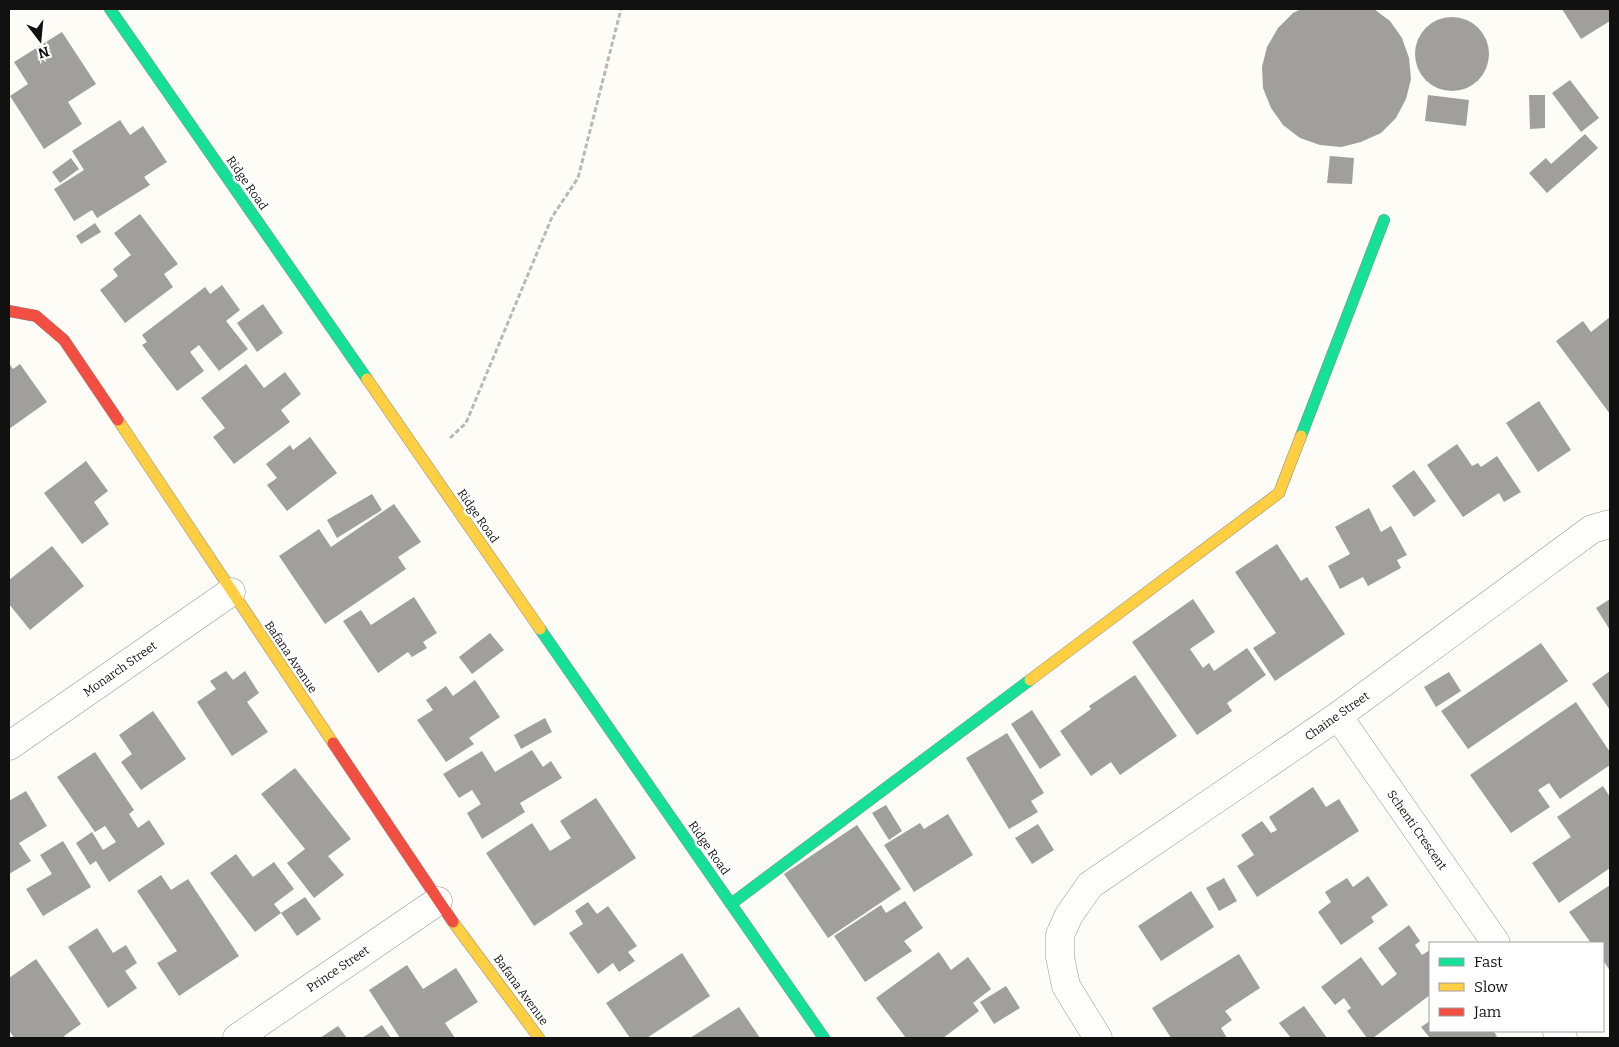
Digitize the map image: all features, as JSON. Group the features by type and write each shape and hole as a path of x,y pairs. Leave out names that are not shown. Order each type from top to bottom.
{"street":[{"name":"Ridge Road","path":"110,9 824,1038"},
{"path":"731,904 1279,493 1384,220"},
{"name":"Bafana Avenue","path":"9,311 36,316 64,340 438,901 539,1038"},
{"name":"Chaine Street","path":"1098,1038 1066,986 1060,957 1060,935 1069,915 1090,885 1338,716 1592,529 1610,524"},
{"name":"Monarch Street","path":"9,746 231,592"},
{"name":"Schenti Crescent","path":"1338,716 1495,942"},
{"name":"Prince Street","path":"237,1038 438,901"}],"path":[{"path":"424,462 466,423 552,217 578,178 621,9"}],"building":[{"path":"1301,9 1374,9 1390,21 1402,38 1409,58 1411,79 1406,99 1396,118 1381,133 1361,142 1341,147 1320,145 1300,138 1283,125 1271,108 1263,88 1262,67 1267,47 1278,28 1293,13"},
{"path":"1562,9 1610,9 1610,21 1581,39"},
{"path":"1452,17 1466,20 1478,28 1486,40 1489,54 1486,68 1478,80 1466,88 1452,91 1438,88 1426,80 1418,68 1415,54 1418,40 1426,28 1438,20"},
{"path":"62,32 96,84 68,102 82,124 44,149 10,96 28,84 14,62"},
{"path":"1570,80 1599,118 1581,132 1552,93"},
{"path":"1428,95 1469,100 1466,126 1425,121"},
{"path":"1529,95 1545,95 1545,128 1530,129"},
{"path":"120,120 130,135 143,126 167,162 144,177 150,185 97,218 92,210 74,221 54,189 84,170 72,151"},
{"path":"1585,134 1598,148 1547,193 1529,173 1546,158 1551,164"},
{"path":"1330,156 1354,158 1352,184 1327,183"},
{"path":"71,158 79,169 60,183 52,172"},
{"path":"140,214 178,264 164,274 173,287 125,323 100,290 118,276 113,269 131,255 114,233"},
{"path":"95,223 101,232 81,244 76,236"},
{"path":"222,285 240,310 226,321 248,349 219,371 199,345 190,352 204,371 177,391 142,345 147,342 142,335 205,287 210,294"},
{"path":"263,304 283,333 257,352 237,323"},
{"path":"1610,317 1610,414 1556,341 1583,321 1591,332"},
{"path":"9,363 13,369 20,364 47,402 9,429"},
{"path":"246,364 264,388 285,372 301,394 281,410 290,422 234,464 213,437 225,428 201,398"},
{"path":"1539,401 1571,450 1538,472 1506,423"},
{"path":"310,437 337,473 287,511 267,485 277,478 266,464 290,445 293,450"},
{"path":"1457,444 1472,466 1478,463 1481,467 1497,456 1521,492 1504,502 1499,493 1463,517 1427,465"},
{"path":"86,461 108,491 94,502 109,524 82,544 44,493"},
{"path":"1414,470 1436,501 1414,517 1392,486"},
{"path":"372,494 382,510 337,538 327,520"},
{"path":"394,504 421,542 398,557 406,569 325,624 279,556 319,529 331,547"},
{"path":"1369,508 1381,532 1391,526 1407,555 1397,560 1401,568 1368,586 1363,577 1340,589 1328,566 1350,554 1335,527"},
{"path":"1277,544 1301,581 1307,577 1345,634 1275,681 1253,648 1276,633 1235,572"},
{"path":"52,546 84,586 30,630 9,604 9,580"},
{"path":"414,597 437,633 423,642 427,648 412,657 408,652 378,673 343,621 361,610 371,625"},
{"path":"1193,599 1215,632 1190,649 1203,668 1209,663 1214,671 1247,648 1266,675 1227,703 1232,711 1197,735 1132,642"},
{"path":"1610,599 1610,630 1596,608"},
{"path":"490,633 504,650 472,674 459,657"},
{"path":"1541,643 1568,681 1468,749 1441,711"},
{"path":"226,671 233,680 245,671 259,693 247,702 268,732 232,756 197,702 216,689 210,681"},
{"path":"1610,671 1610,710 1592,684"},
{"path":"1449,672 1461,691 1436,707 1424,687"},
{"path":"1135,675 1177,736 1120,775 1111,762 1091,776 1060,731 1091,709 1089,706"},
{"path":"475,680 500,717 469,738 474,744 446,762 417,720 433,710 426,700 446,686 453,696"},
{"path":"1576,702 1610,752 1610,765 1560,799 1549,783 1538,790 1550,807 1511,833 1470,775"},
{"path":"1032,710 1061,755 1040,769 1011,724"},
{"path":"153,711 186,759 141,790 121,762 132,754 119,735"},
{"path":"545,718 552,732 521,749 514,735"},
{"path":"1007,733 1044,793 1031,801 1038,812 1009,829 966,758"},
{"path":"532,750 543,767 551,761 562,778 520,803 525,812 482,839 467,813 481,804 472,790 459,798 443,774 482,751 495,772"},
{"path":"95,752 134,810 129,814 138,828 149,820 165,844 109,882 96,861 90,865 76,843 92,832 103,850 116,842 105,826 95,832 57,777"},
{"path":"295,768 351,839 328,856 344,875 314,898 287,863 305,849 261,794"},
{"path":"1603,786 1610,797 1610,868 1559,903 1532,863 1571,837 1557,817"},
{"path":"1313,787 1326,807 1339,799 1359,831 1257,897 1237,866 1254,855 1241,835 1262,821 1271,833 1277,830 1269,817"},
{"path":"26,791 47,826 19,843 31,861 9,874 9,801"},
{"path":"596,798 636,858 534,926 486,853 532,823 550,851 571,838 560,821"},
{"path":"886,805 902,831 889,840 872,813"},
{"path":"948,814 973,855 914,892 884,845 920,823 924,829"},
{"path":"1038,824 1054,850 1032,864 1015,838"},
{"path":"857,825 901,889 828,938 784,874"},
{"path":"63,841 91,887 43,916 26,889 52,874 40,855"},
{"path":"236,854 253,877 274,862 294,889 274,904 281,913 255,932 210,873"},
{"path":"161,875 171,890 188,879 239,956 179,996 157,963 177,951 137,891"},
{"path":"1368,876 1388,905 1371,917 1374,922 1341,945 1318,912 1331,902 1325,892 1347,878 1353,887"},
{"path":"1224,878 1237,901 1219,911 1206,888"},
{"path":"1610,885 1610,971 1604,962 1604,942 1590,942 1569,912"},
{"path":"1191,891 1214,927 1161,961 1138,926"},
{"path":"305,897 321,919 297,936 281,913"},
{"path":"905,901 923,928 904,941 912,951 865,982 834,936 881,905 886,913"},
{"path":"588,902 597,914 608,906 637,946 628,952 635,961 619,972 613,963 598,974 569,933 583,924 575,911"},
{"path":"1409,925 1420,941 1415,945 1422,955 1429,951 1429,996 1373,1038 1367,1038 1347,1011 1351,1008 1344,998 1335,1005 1321,987 1361,957 1382,986 1397,974 1378,948"},
{"path":"97,928 113,953 126,945 137,963 125,971 137,988 108,1008 68,947"},
{"path":"939,952 951,970 968,957 991,989 973,1003 979,1011 943,1038 906,1038 876,998"},
{"path":"682,953 710,996 647,1038 630,1038 606,1003"},
{"path":"1239,954 1260,988 1225,1011 1232,1020 1221,1028 1227,1038 1171,1038 1152,1008"},
{"path":"36,959 81,1024 64,1036 66,1038 14,1038 9,1030 9,978"},
{"path":"407,965 423,989 456,968 478,1002 445,1023 455,1038 400,1038 369,990"},
{"path":"1006,986 1020,1008 994,1024 980,1002"},
{"path":"1304,1006 1327,1038 1291,1038 1279,1023"},
{"path":"739,1007 760,1038 690,1038"},
{"path":"1429,1022 1429,1032 1494,1032 1497,1036 1493,1038 1430,1038 1421,1027"},
{"path":"382,1025 391,1038 362,1038"},
{"path":"338,1026 347,1038 320,1038"}],"traffic: fast":[{"path":"110,9 367,379"},
{"path":"1301,436 1384,220"},
{"path":"540,629 824,1038"},
{"path":"731,904 1030,680"}],"traffic: slow":[{"path":"367,379 540,629"},
{"path":"118,420 333,743"},
{"path":"1030,680 1279,493 1301,436"},
{"path":"453,922 539,1038"}],"traffic: jam":[{"path":"9,311 36,316 64,340 118,420"},
{"path":"333,743 453,922"}]}
